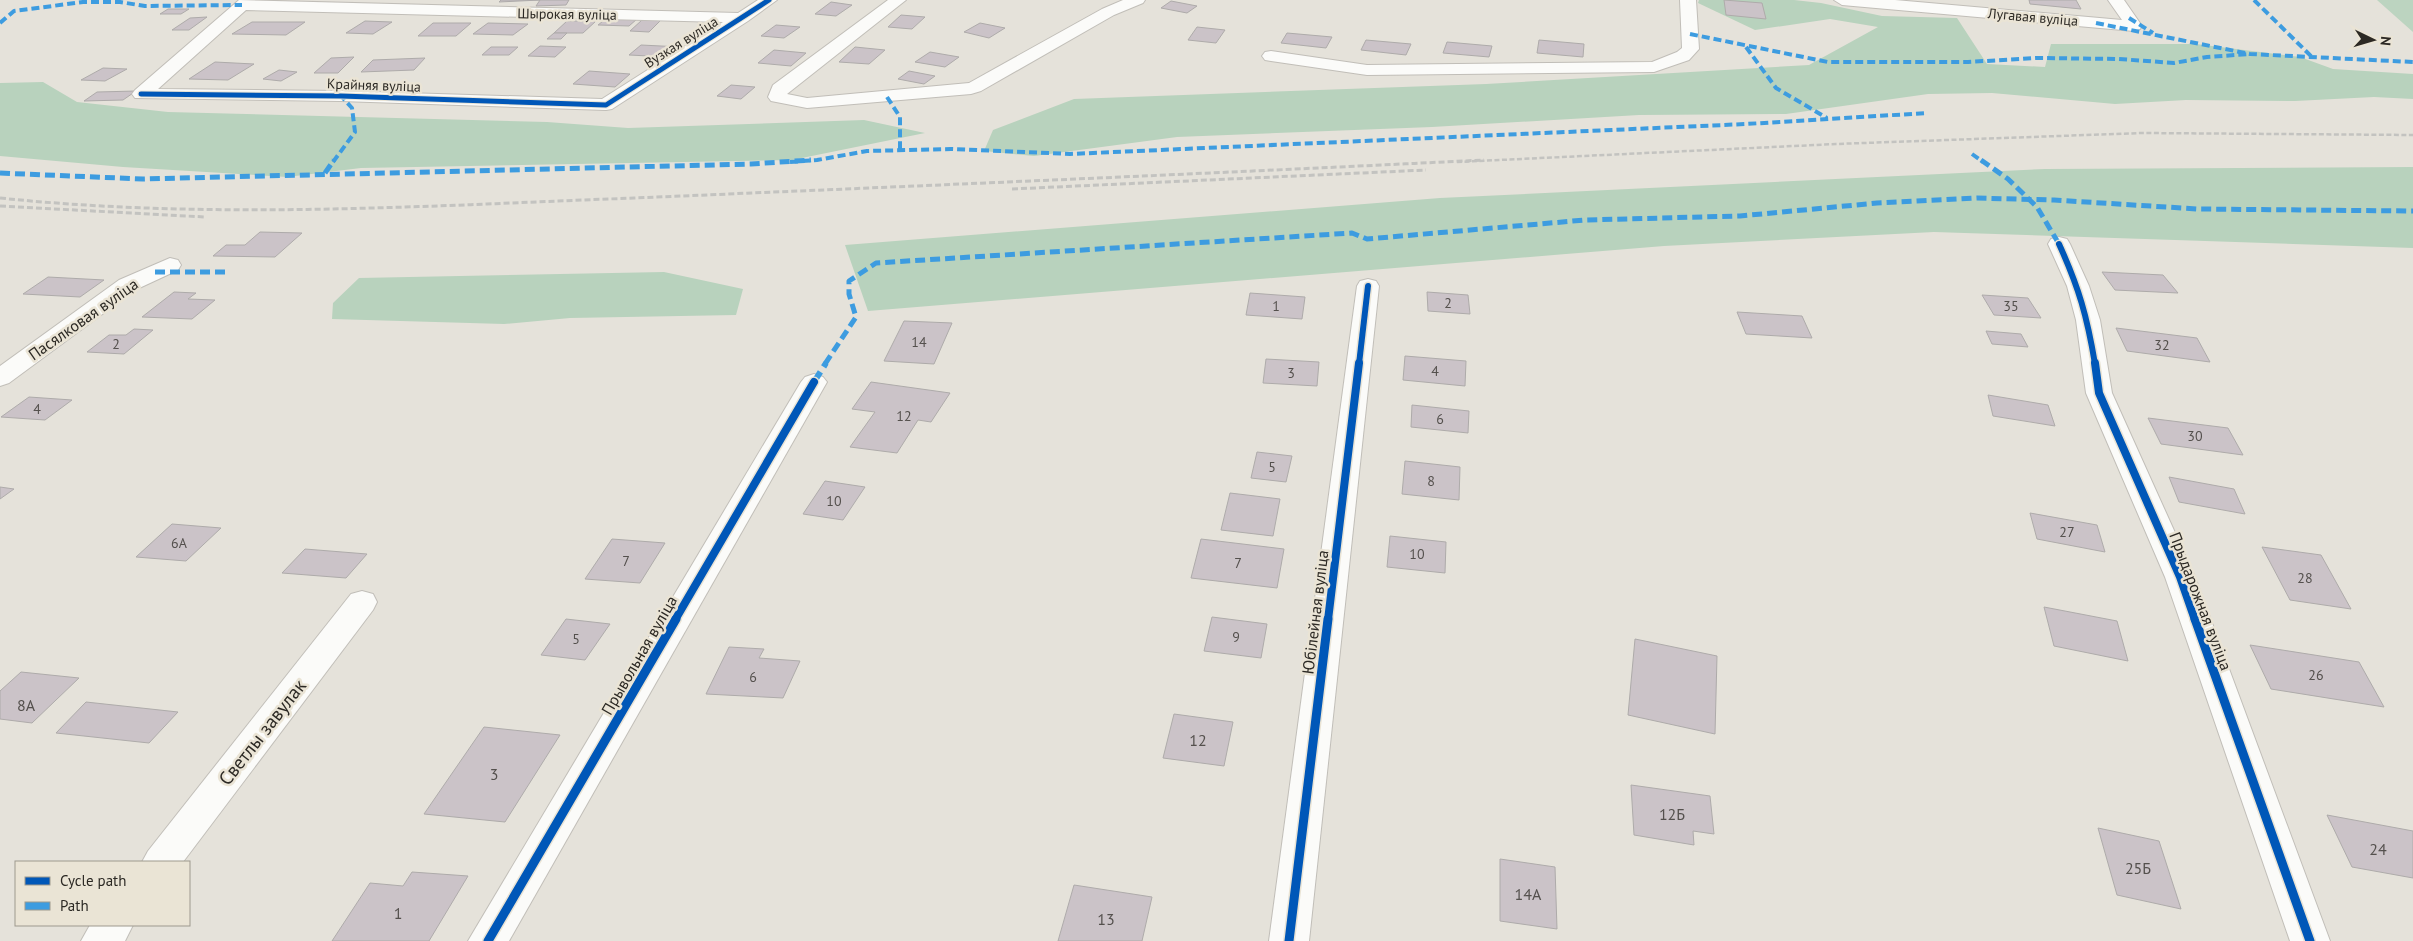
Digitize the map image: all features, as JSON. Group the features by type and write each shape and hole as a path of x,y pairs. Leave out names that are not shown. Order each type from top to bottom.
{"street":[{"path":"664,16 671,0"},
{"name":"Вузкая вуліца","path":"606,105 769,0"},
{"path":"898,0 779,89 777,97 807,103 966,90 975,87 1108,12 1137,0"},
{"path":"1271,56 1367,70 1654,67 1683,56 1691,49 1688,0"},
{"name":"Лугавая вуліца","path":"1842,0 2134,26 2116,0"},
{"name":"Шырокая вуліца","path":"245,2 457,6 742,18"},
{"name":"Крайняя вуліца","path":"245,2 141,94 341,96 606,105"},
{"name":"Прыдарожная вуліца","path":"2059,244 2078,286 2088,320 2099,393 2180,577 2310,941"},
{"name":"Пасялковая вуліца","path":"0,378 127,285 170,265"},
{"name":"Юбілейная вуліца","path":"1289,941 1368,286"},
{"name":"Прывольная вуліца","path":"488,941 814,382"},
{"name":"Светлы завулак","path":"162,861 362,602"},
{"path":"101,941 113,926"}],"green space":[{"path":"1699,0 1794,0 1821,3 1882,16 1957,18 1987,64 2045,67 2051,44 2196,44 2300,57 2333,69 2413,74 2413,99 2374,97 2295,101 2186,100 2115,104 1992,93 1928,94 1786,114 1639,115 1432,127 1177,137 1034,156 984,151 993,130 1074,99 1486,84 1809,65 1878,27 1830,19 1755,30 1698,3"},
{"path":"2377,0 2413,0 2413,32"},
{"path":"43,82 77,102 168,112 547,122 628,128 864,120 925,133 792,160 361,168 287,177 123,167 0,156 0,83"},
{"path":"2413,167 2413,248 1934,232 1664,246 868,311 845,245 1440,198 2045,169"},
{"path":"664,272 743,289 736,315 570,318 504,324 332,319 333,303 359,278"}],"building":[{"path":"501,0 540,0 499,2"},
{"path":"540,0 569,0 566,5 536,6"},
{"path":"1724,0 1762,3 1766,19 1726,15"},
{"path":"2029,0 2076,0 2081,9 2030,4"},
{"path":"1171,1 1197,6 1187,13 1161,8"},
{"path":"831,2 852,5 836,16 815,14"},
{"path":"168,9 189,9 181,14 160,14"},
{"path":"901,15 925,17 912,29 888,27"},
{"path":"207,17 189,30 172,30 190,18"},
{"path":"607,18 637,19 629,26 598,25"},
{"path":"642,20 661,20 649,32 630,31"},
{"path":"365,21 392,22 373,34 346,33"},
{"path":"567,21 596,21 583,33 554,33"},
{"path":"252,22 305,22 286,35 232,34"},
{"path":"433,23 471,23 456,36 418,36"},
{"path":"488,23 528,24 513,35 473,34"},
{"path":"980,23 1005,28 989,38 964,32"},
{"path":"776,25 800,27 784,38 761,36"},
{"path":"1197,27 1225,30 1216,43 1188,40"},
{"path":"554,33 567,33 561,39 547,39"},
{"path":"1287,33 1332,37 1326,48 1281,43"},
{"path":"1366,40 1411,44 1406,55 1361,50"},
{"path":"1539,40 1584,44 1583,57 1537,53"},
{"path":"1447,42 1492,46 1489,57 1443,53"},
{"path":"641,45 681,47 669,57 629,55"},
{"path":"540,46 566,47 555,57 528,56"},
{"path":"491,47 518,47 509,55 482,55"},
{"path":"855,47 885,50 869,64 839,62"},
{"path":"774,50 806,53 791,66 758,63"},
{"path":"930,52 959,57 945,67 915,62"},
{"path":"354,57 338,73 314,73 331,58"},
{"path":"425,58 414,70 361,72 373,60"},
{"path":"215,62 254,64 228,80 189,79"},
{"path":"103,68 127,69 105,81 81,80"},
{"path":"279,70 297,72 281,81 263,79"},
{"path":"589,71 630,74 615,87 573,84"},
{"path":"909,71 935,76 924,84 898,79"},
{"path":"731,85 755,87 741,99 717,96"},
{"path":"136,91 123,100 84,101 97,92"},
{"path":"260,232 302,233 275,257 213,256 226,245 245,245"},
{"path":"2102,272 2163,275 2178,293 2115,290"},
{"path":"48,277 104,280 80,297 23,294"},
{"path":"174,292 196,293 188,299 215,300 192,319 142,317"},
{"path":"1427,292 1468,295 1470,314 1428,311"},
{"path":"1250,293 1305,297 1302,319 1246,315"},
{"path":"1982,295 2028,298 2041,318 1994,315"},
{"path":"1737,312 1802,316 1812,338 1746,334"},
{"path":"904,321 952,323 934,364 884,361"},
{"path":"2116,328 2197,338 2210,362 2127,351"},
{"path":"134,329 153,330 124,354 87,352 109,335 126,335"},
{"path":"1986,331 2021,334 2028,347 1992,344"},
{"path":"1405,356 1466,361 1465,386 1403,380"},
{"path":"1266,359 1319,362 1317,386 1263,383"},
{"path":"871,382 950,393 931,422 918,420 897,453 850,447 875,412 852,409"},
{"path":"1988,395 2048,405 2055,426 1993,416"},
{"path":"29,397 72,400 45,420 1,417"},
{"path":"1412,405 1469,411 1468,433 1411,427"},
{"path":"2148,418 2228,428 2243,455 2161,444"},
{"path":"1257,452 1292,456 1286,482 1251,478"},
{"path":"1405,461 1460,467 1459,500 1402,494"},
{"path":"2169,477 2234,489 2245,514 2179,502"},
{"path":"825,481 865,487 843,520 803,514"},
{"path":"0,487 14,489 0,499"},
{"path":"1230,493 1280,499 1273,536 1221,530"},
{"path":"2030,513 2097,525 2105,552 2037,539"},
{"path":"172,524 221,528 186,561 136,557"},
{"path":"1390,536 1446,542 1445,573 1387,567"},
{"path":"612,539 665,543 640,583 585,579"},
{"path":"1201,539 1284,549 1277,588 1191,578"},
{"path":"2262,547 2321,555 2351,609 2290,600"},
{"path":"305,549 367,554 346,578 282,573"},
{"path":"2044,607 2117,621 2128,661 2054,646"},
{"path":"1212,617 1267,624 1261,658 1204,651"},
{"path":"566,619 610,624 585,660 541,655"},
{"path":"1635,639 1717,656 1715,734 1628,715"},
{"path":"2250,645 2359,662 2384,707 2271,689"},
{"path":"729,647 764,649 759,658 800,661 783,698 706,694"},
{"path":"21,672 79,678 32,723 0,719 0,691"},
{"path":"86,702 178,712 149,743 56,733"},
{"path":"1174,714 1233,722 1224,766 1163,758"},
{"path":"484,727 560,735 505,822 424,814"},
{"path":"1631,785 1710,796 1714,834 1693,831 1694,845 1634,835"},
{"path":"2327,815 2413,831 2413,878 2352,867"},
{"path":"2098,828 2159,841 2181,909 2117,895"},
{"path":"1500,859 1555,867 1557,929 1500,921"},
{"path":"412,872 468,876 429,941 332,941 370,883 403,886"},
{"path":"1074,885 1152,897 1142,941 1058,941"}],"railway":[{"path":"1457,162 1836,144 2142,133 2413,135"},
{"path":"0,198 79,205 238,210 396,207 1484,160"},
{"path":"1012,189 1426,170"},
{"path":"0,206 205,217"}],"marked path":[{"path":"2254,0 2312,57"},
{"path":"0,23 14,11 83,2 120,2 145,6 242,5"},
{"path":"2129,18 2153,33"},
{"path":"2096,23 2250,54 2413,62"},
{"path":"1690,34 1828,62 1968,62 2037,58 2119,59 2174,63 2207,57 2250,54"},
{"path":"1746,47 1776,88 1800,104 1827,118"},
{"path":"325,173 355,132 352,108 341,96"},
{"path":"887,97 900,117 900,149"},
{"path":"0,173 143,179 751,164 817,160 867,151 951,149 1070,154 1746,124 1814,118 1927,113"},
{"path":"1972,154 2008,179 2037,207 2059,244"},
{"path":"814,382 856,317 849,294 849,281 876,263 1352,233 1367,239 1585,220 1740,216 1877,203 1977,198 2054,200 2198,209 2413,211"},
{"path":"155,272 229,272"}],"cycle path":[{"path":"141,94 341,96 606,105 769,0"},
{"path":"2059,244 2078,286 2088,320 2099,393 2180,577 2310,941"},
{"path":"1289,941 1368,286"},
{"path":"488,941 814,382"}]}
